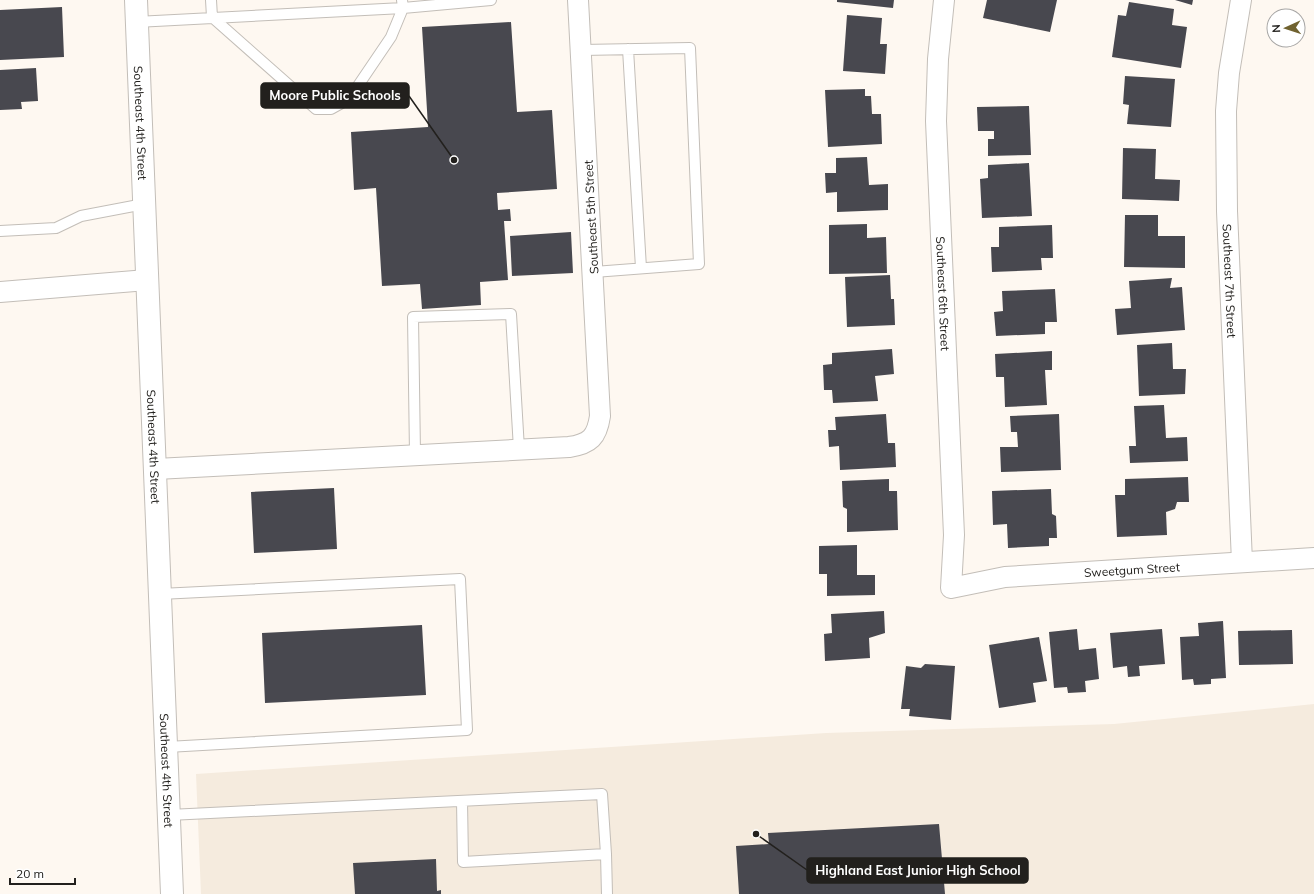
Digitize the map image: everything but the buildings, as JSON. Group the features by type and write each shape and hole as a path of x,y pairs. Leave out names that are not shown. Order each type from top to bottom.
{"main road":[{"name":"Southeast 4th Street","path":"136,0 172,894"}],"street":[{"name":"Southeast 5th Street","path":"519,449 580,445 589,441 596,433 600,416 594,272 578,0"},
{"name":"Southeast 6th Street","path":"944,0 938,59 936,122 954,535 951,588"},
{"name":"Southeast 7th Street","path":"1242,0 1229,73 1226,141 1227,211 1242,562"},
{"path":"0,292 147,280"},
{"path":"156,469 519,449"},
{"name":"Sweetgum Street","path":"951,588 1005,577 1314,558"}],"lane":[{"path":"211,0 212,17 316,108 331,109 339,106 350,98 391,37 402,4"},
{"path":"136,22 402,4 491,0"},
{"path":"582,50 690,48 699,264 594,272"},
{"path":"628,49 641,268"},
{"path":"0,231 56,228 81,216 144,204"},
{"path":"415,454 413,317 511,314 519,449"},
{"path":"160,594 460,579 467,730 166,747"},
{"path":"169,815 602,794 607,894"},
{"path":"462,801 463,862 606,854"}],"shaded area":[{"path":"1314,704 1314,894 201,894 196,774 826,733 1114,724"}],"place":[{"name":"Moore Public Schools","path":"454,160"},
{"name":"Highland East Junior High School","path":"756,834"}]}
